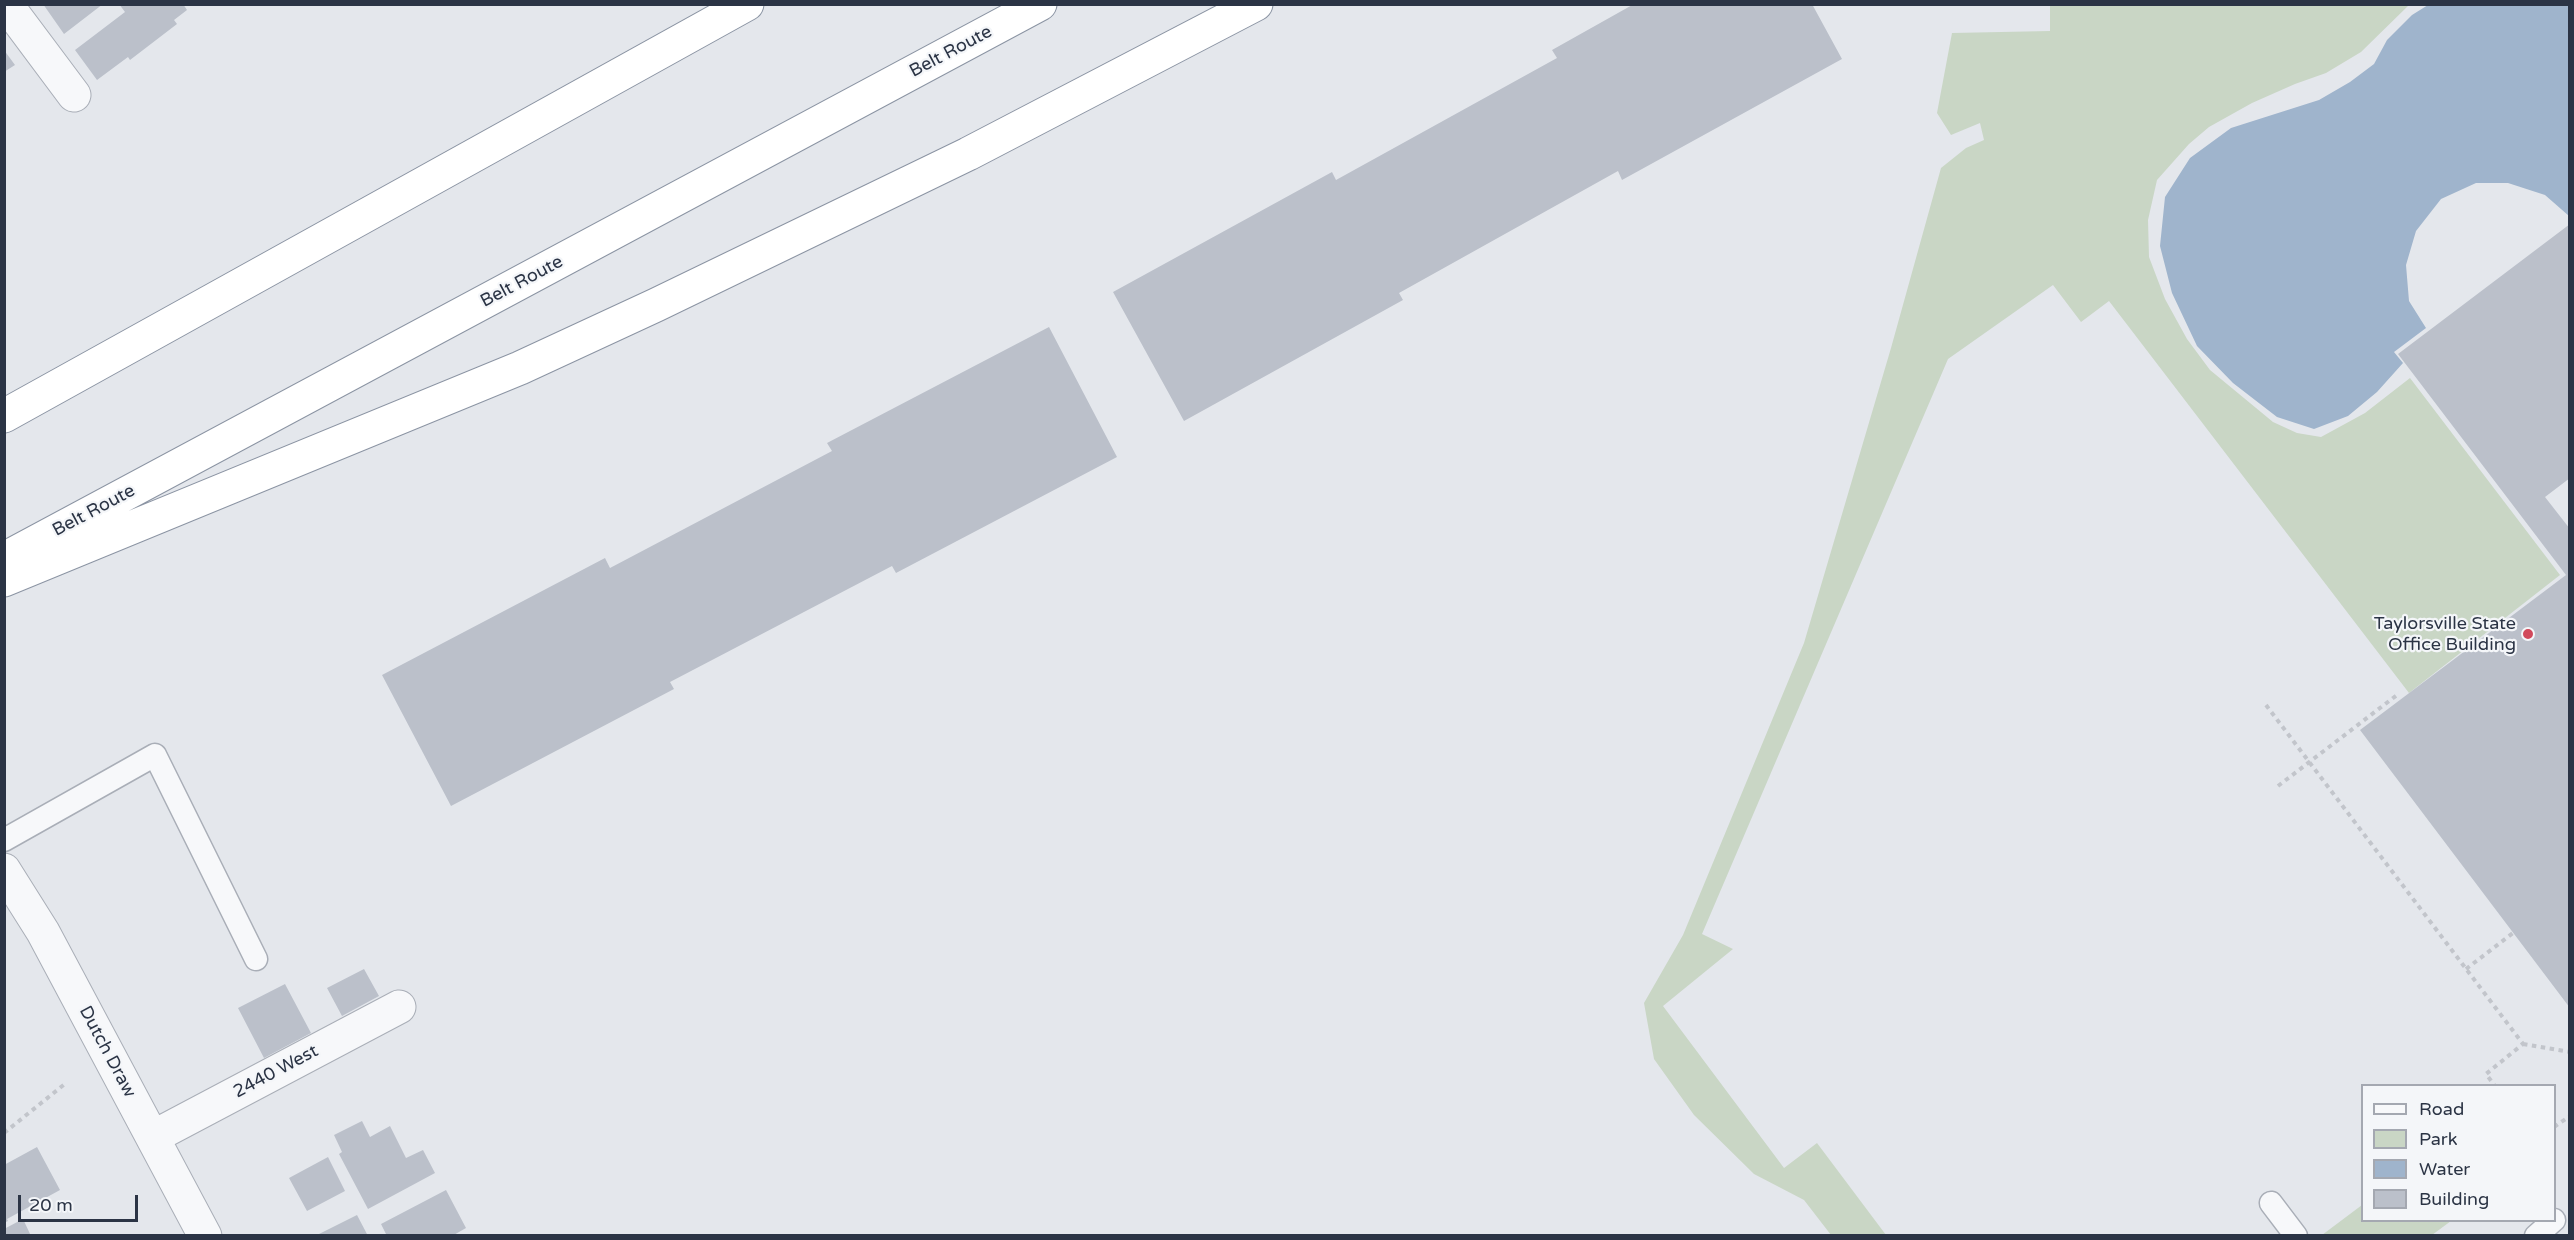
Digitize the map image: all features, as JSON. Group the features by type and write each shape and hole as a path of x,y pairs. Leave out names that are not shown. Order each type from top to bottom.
{"highway":[{"path":"4,416 747,4"},
{"name":"Belt Route","path":"4,559 1040,4"},
{"path":"4,580 520,368 646,310 957,159 1256,4"}],"street":[{"path":"6,4 74,95"},
{"name":"Dutch Draw","path":"4,870 43,932 205,1236"},
{"name":"2440 West","path":"153,1137 399,1007"}],"lane":[{"path":"4,840 155,755 256,959"},
{"path":"2271,1203 2296,1236"},
{"path":"2556,1218 2570,1208"},
{"path":"2536,1236 2552,1222"}],"path":[{"path":"2278,786 2397,694"},
{"path":"2266,705 2523,1044 2570,1052"},
{"path":"2466,969 2513,933"},
{"path":"2494,1084 2486,1074 2523,1044"},
{"path":"4,1133 66,1083"},
{"path":"2556,1126 2570,1116"}],"green space":[{"path":"2050,5 2409,5 2361,52 2326,73 2252,103 2209,127 2189,144 2157,180 2148,220 2149,257 2165,299 2187,339 2210,370 2273,422 2297,433 2321,437 2365,413 2410,378 2560,575 2409,693 2109,301 2081,322 2053,285 1948,359 1702,934 1733,949 1663,1006 1784,1168 1817,1143 1886,1235 1831,1235 1804,1200 1754,1174 1694,1115 1654,1059 1644,1003 1683,935 1804,643 1891,348 1941,168 1966,148 1984,140 1980,123 1951,135 1937,113 1952,33 2050,31"},
{"path":"2361,1206 2361,1222 2450,1222 2432,1235 2322,1235"}],"water":[{"path":"2428,5 2569,5 2569,216 2545,195 2508,183 2476,183 2441,199 2416,231 2406,265 2409,301 2426,328 2394,352 2403,363 2377,392 2348,416 2314,429 2277,417 2233,383 2197,346 2172,293 2160,246 2165,197 2190,158 2231,128 2319,100 2350,82 2374,64 2387,40 2412,15"}],"building":[{"path":"43,4 103,4 64,34"},
{"path":"119,4 183,4 187,10 174,20 177,24 130,60 128,57 97,80 75,50 125,12"},
{"path":"1634,4 1812,4 1842,59 1622,180 1618,171 1399,293 1403,300 1184,421 1113,292 1332,172 1336,180 1557,58 1552,50"},
{"path":"4,50 15,65 4,72"},
{"name":"Taylorsville State Office Building","path":"2570,224 2570,478 2545,497 2570,529 2570,1008 2360,730 2566,575 2398,354"},
{"path":"1049,327 1117,457 896,573 892,566 670,682 674,689 451,806 382,675 605,558 610,568 832,451 827,443"},
{"path":"364,969 379,996 342,1016 327,988"},
{"path":"285,984 311,1033 264,1058 238,1008"},
{"path":"362,1121 370,1137 390,1126 406,1158 423,1150 435,1173 368,1209 339,1154 342,1152 334,1135"},
{"path":"37,1147 60,1190 7,1219 8,1221 4,1223 4,1165"},
{"path":"328,1157 345,1191 307,1211 289,1178"},
{"path":"446,1190 466,1228 452,1236 387,1236 381,1224"},
{"path":"357,1215 368,1236 320,1236 319,1234"},
{"path":"23,1219 31,1236 4,1236 4,1229"}],"place":[{"name":"Taylorsville State Office Building","path":"2528,634"}]}
